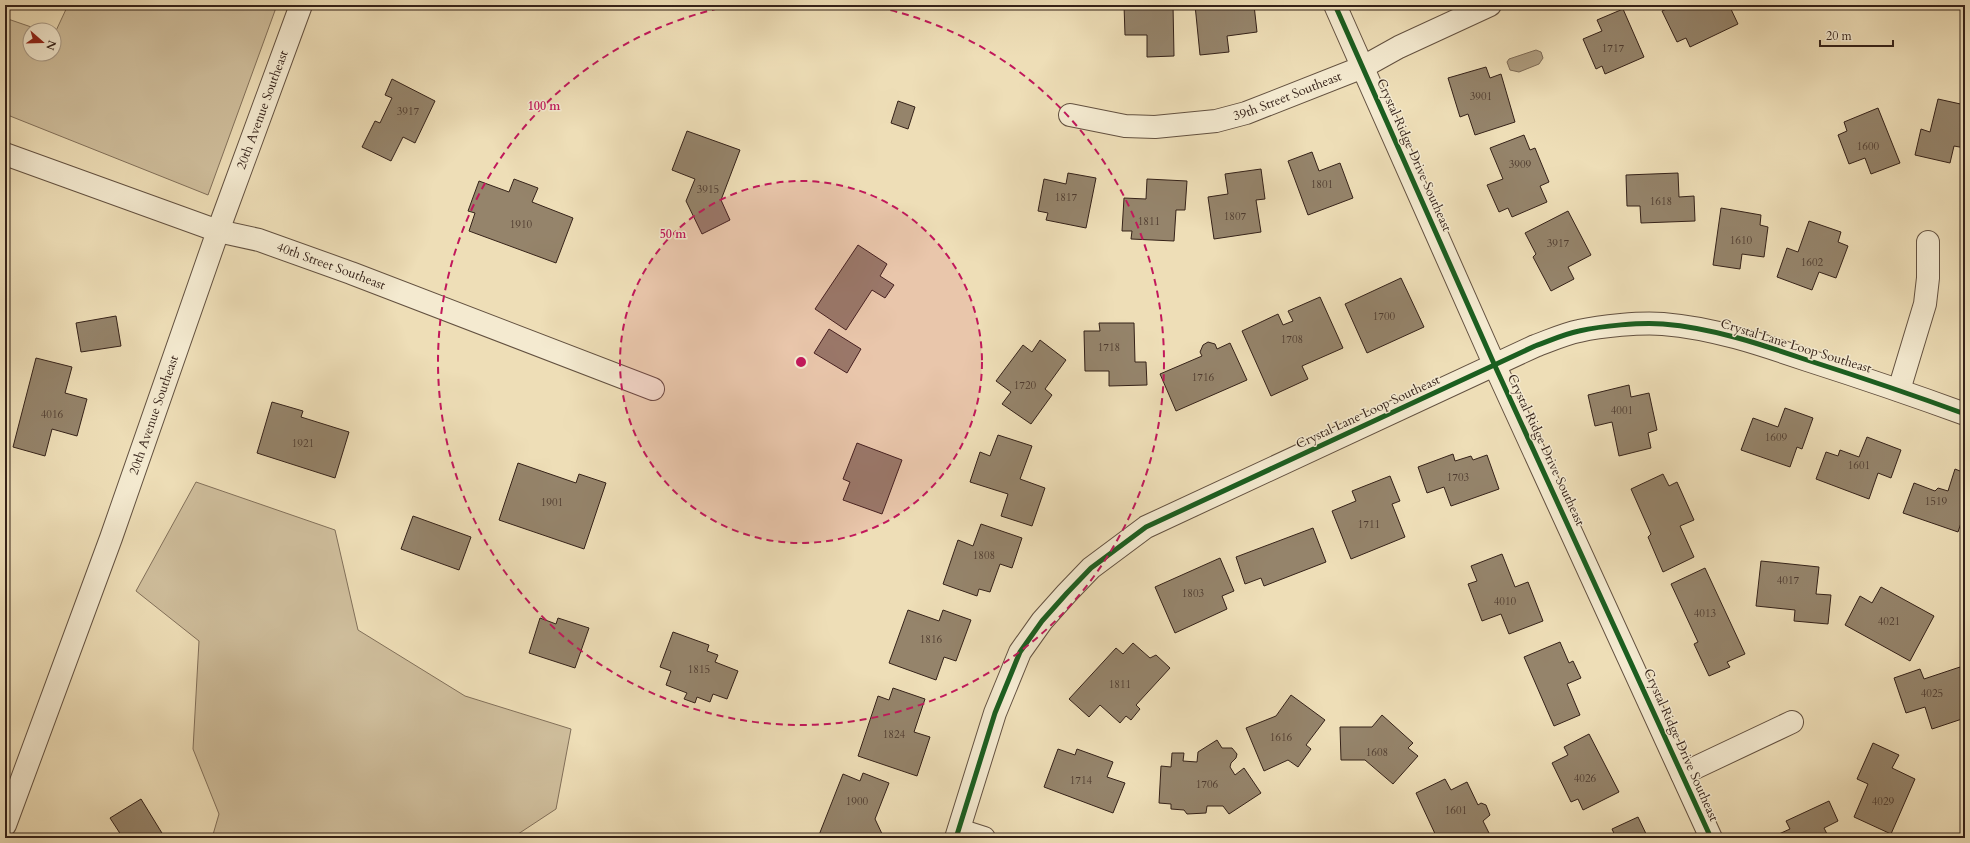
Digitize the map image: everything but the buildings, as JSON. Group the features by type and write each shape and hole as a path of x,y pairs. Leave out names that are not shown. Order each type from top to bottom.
{"street":[{"name":"20th Avenue Southeast","path":"5,825 111,538 218,231 301,5"},
{"name":"Crystal Ridge Drive Southeast","path":"1335,5 1495,366 1711,838"},
{"name":"39th Street Southeast","path":"1070,115 1125,126 1155,127 1216,121 1246,113 1363,67 1399,47 1490,5"},
{"name":"40th Street Southeast","path":"5,154 218,231 259,240 351,273 653,389"},
{"path":"1899,390 1925,304 1928,278 1928,242"},
{"name":"Crystal Lane Loop Southeast","path":"958,834 995,713 1020,652 1042,621 1091,568 1146,527 1536,346 1578,331 1640,324 1662,324 1704,329 1735,336 1899,390 1965,414"},
{"path":"1682,774 1792,722"},
{"path":"958,834 984,838"}],"shaded area":[{"path":"68,5 277,5 208,195 5,114 5,18 22,24 22,62 62,62 62,22 60,22"},
{"path":"1536,50 1541,52 1543,58 1539,64 1519,72 1510,70 1507,62 1509,59"},
{"path":"196,482 335,530 358,630 465,696 571,729 556,809 512,838 212,838 219,814 193,749 199,641 136,591"}],"cycle path":[{"path":"1335,5 1495,366 1711,838"},
{"path":"956,838 995,713 1020,652 1042,621 1091,568 1146,527 1535,346 1568,334 1598,328 1644,324 1682,326 1718,333 1754,343 1965,414"}]}
